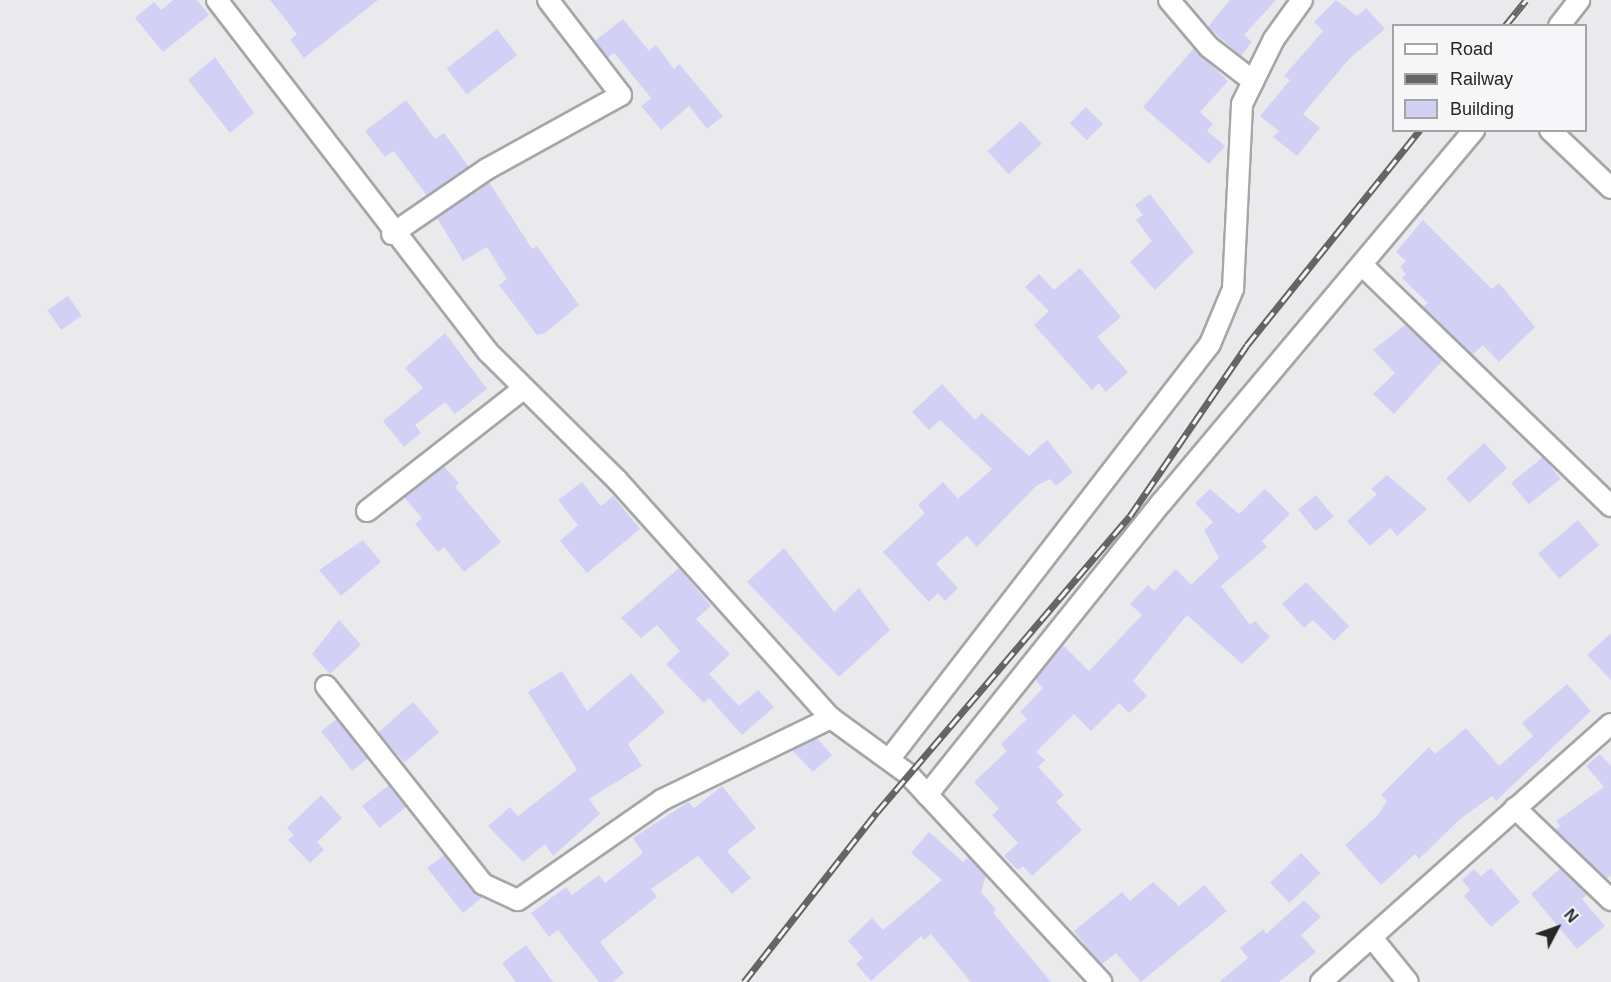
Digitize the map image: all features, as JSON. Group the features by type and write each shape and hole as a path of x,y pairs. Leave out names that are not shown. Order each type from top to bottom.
{"street":[{"path":"217,0 392,234 522,390 618,481 831,718 891,757 1101,982"},
{"path":"392,234 487,169 621,95 548,0"},
{"path":"1169,0 1209,47 1253,81"},
{"path":"891,757 1210,344 1233,289 1237,132 1253,81 1302,0"},
{"path":"1561,24 1580,0"},
{"path":"927,795 1162,502 1363,266 1472,132"},
{"path":"1552,132 1611,188"},
{"path":"1363,266 1611,506"},
{"path":"367,511 522,390"},
{"path":"326,686 483,884 518,900 662,800 831,718"},
{"path":"1321,982 1373,939 1515,808 1611,724"},
{"path":"1515,808 1611,900"},
{"path":"1373,939 1407,982"}],"building":[{"path":"173,0 197,0 209,15 163,52 135,18 154,2 161,10"},
{"path":"270,0 378,0 304,58 290,40 297,34"},
{"path":"1230,0 1276,0 1244,35 1252,42 1241,56 1208,27"},
{"path":"1336,0 1357,16 1366,8 1385,29 1350,58 1303,114 1320,128 1297,156 1273,137 1279,131 1260,116 1290,80 1284,76 1323,31 1314,22"},
{"path":"623,19 649,51 656,45 674,69 679,64 723,116 707,129 689,106 661,130 641,106 651,98 614,53 607,58 595,41"},
{"path":"497,29 517,55 467,94 447,68"},
{"path":"1194,48 1228,81 1200,112 1213,124 1207,131 1225,146 1209,164 1143,107"},
{"path":"215,57 254,113 230,133 188,80"},
{"path":"406,100 435,139 444,133 469,167 427,196 394,151 385,157 365,131"},
{"path":"1086,107 1103,124 1087,140 1070,123"},
{"path":"1021,121 1042,144 1008,174 988,151"},
{"path":"489,182 532,249 537,246 579,305 545,333 537,335 499,285 507,279 487,247 463,261 437,218"},
{"path":"1150,194 1194,252 1155,290 1130,262 1152,241 1136,220 1143,215 1135,205"},
{"path":"1423,220 1492,289 1499,283 1535,327 1499,362 1483,345 1472,355 1423,307 1428,303 1402,278 1406,274 1400,267 1406,261 1396,252"},
{"path":"1080,268 1121,317 1097,337 1128,372 1106,392 1099,383 1092,390 1034,325 1049,311 1025,287 1039,274 1054,290"},
{"path":"68,296 82,316 61,330 48,310"},
{"path":"1406,324 1443,360 1394,414 1373,394 1395,373 1373,350"},
{"path":"445,333 487,389 455,414 445,402 415,425 421,433 404,447 383,421 423,388 405,368"},
{"path":"942,384 975,420 982,413 1029,456 1047,440 1073,472 1056,486 1050,479 1036,486 977,547 967,536 936,564 958,588 945,601 938,593 929,602 883,552 925,513 918,505 943,482 958,499 992,469 940,420 929,430 912,412"},
{"path":"1484,443 1507,468 1469,503 1446,478"},
{"path":"1543,457 1561,479 1529,505 1511,483"},
{"path":"444,466 459,483 455,487 501,542 464,572 444,547 438,552 415,524 422,518 404,497"},
{"path":"1387,475 1427,509 1397,536 1390,528 1370,546 1347,521 1377,494 1371,489"},
{"path":"582,482 601,506 613,496 640,529 587,573 560,541 578,525 558,500"},
{"path":"1210,489 1239,514 1265,489 1290,514 1262,541 1267,547 1221,586 1250,625 1255,621 1270,637 1242,664 1187,615 1133,681 1147,696 1129,713 1119,703 1091,731 1074,714 1036,752 1045,760 1038,767 1064,795 1056,802 1082,830 1032,876 1023,866 1018,870 1004,856 1018,843 992,815 999,809 974,782 1007,751 1001,744 1027,719 1020,712 1043,688 1035,679 1063,645 1089,671 1142,615 1130,604 1148,585 1154,591 1176,569 1191,585 1219,558 1204,530 1213,522 1195,503"},
{"path":"1316,495 1334,517 1316,531 1298,509"},
{"path":"1578,520 1599,545 1559,579 1538,553"},
{"path":"363,540 381,562 341,596 319,570"},
{"path":"784,548 834,612 859,588 890,630 839,677 747,582"},
{"path":"679,568 711,606 696,619 730,654 709,674 739,706 758,690 774,707 742,735 709,698 704,703 666,664 680,651 657,625 641,638 621,618"},
{"path":"1306,582 1349,626 1334,641 1313,620 1304,628 1282,604"},
{"path":"339,620 361,645 330,674 312,654"},
{"path":"1611,633 1611,680 1587,655"},
{"path":"562,671 587,711 631,673 665,712 628,744 642,766 589,799 600,814 553,856 545,844 523,862 488,826 510,807 518,816 577,770 528,692"},
{"path":"1567,684 1591,711 1496,801 1492,796 1460,819 1419,859 1415,854 1381,885 1345,845 1378,815 1387,801 1381,795 1429,747 1435,754 1466,728 1499,766 1533,736 1522,723"},
{"path":"413,702 439,732 405,762 378,732"},
{"path":"337,719 368,758 352,771 321,731"},
{"path":"817,738 832,755 813,772 792,750"},
{"path":"1600,754 1611,766 1611,875 1606,879 1555,830 1560,826 1556,821 1604,787 1586,766"},
{"path":"389,785 406,807 379,828 362,806"},
{"path":"722,786 756,828 727,851 751,878 732,894 698,856 651,889 657,897 600,942 624,973 613,982 599,982 558,930 549,937 531,913 566,887 572,895 599,875 605,883 643,853 633,838 688,802 694,808"},
{"path":"321,795 342,818 317,842 324,850 310,863 288,840 294,835 287,828"},
{"path":"929,832 963,862 969,857 986,876 981,892 996,910 993,913 1051,982 971,982 931,934 924,940 921,936 871,981 856,964 863,958 848,941 872,918 883,930 942,880 911,853"},
{"path":"1301,853 1320,873 1290,903 1270,883"},
{"path":"444,855 483,897 463,913 427,868"},
{"path":"1491,868 1520,902 1491,927 1464,896 1470,890 1462,880 1474,869 1481,876"},
{"path":"1561,868 1588,894 1582,899 1605,926 1577,949 1531,894"},
{"path":"1153,882 1179,906 1204,885 1227,911 1141,982 1116,953 1101,965 1074,931 1122,892 1130,901"},
{"path":"1304,900 1321,917 1301,935 1316,952 1279,982 1219,982 1248,958 1240,948 1263,929 1266,934"},
{"path":"526,945 553,982 516,982 502,963"}],"railway":[{"path":"1507,24 1526,0"},
{"path":"744,982 877,812 1130,516 1247,345 1418,132"}]}
